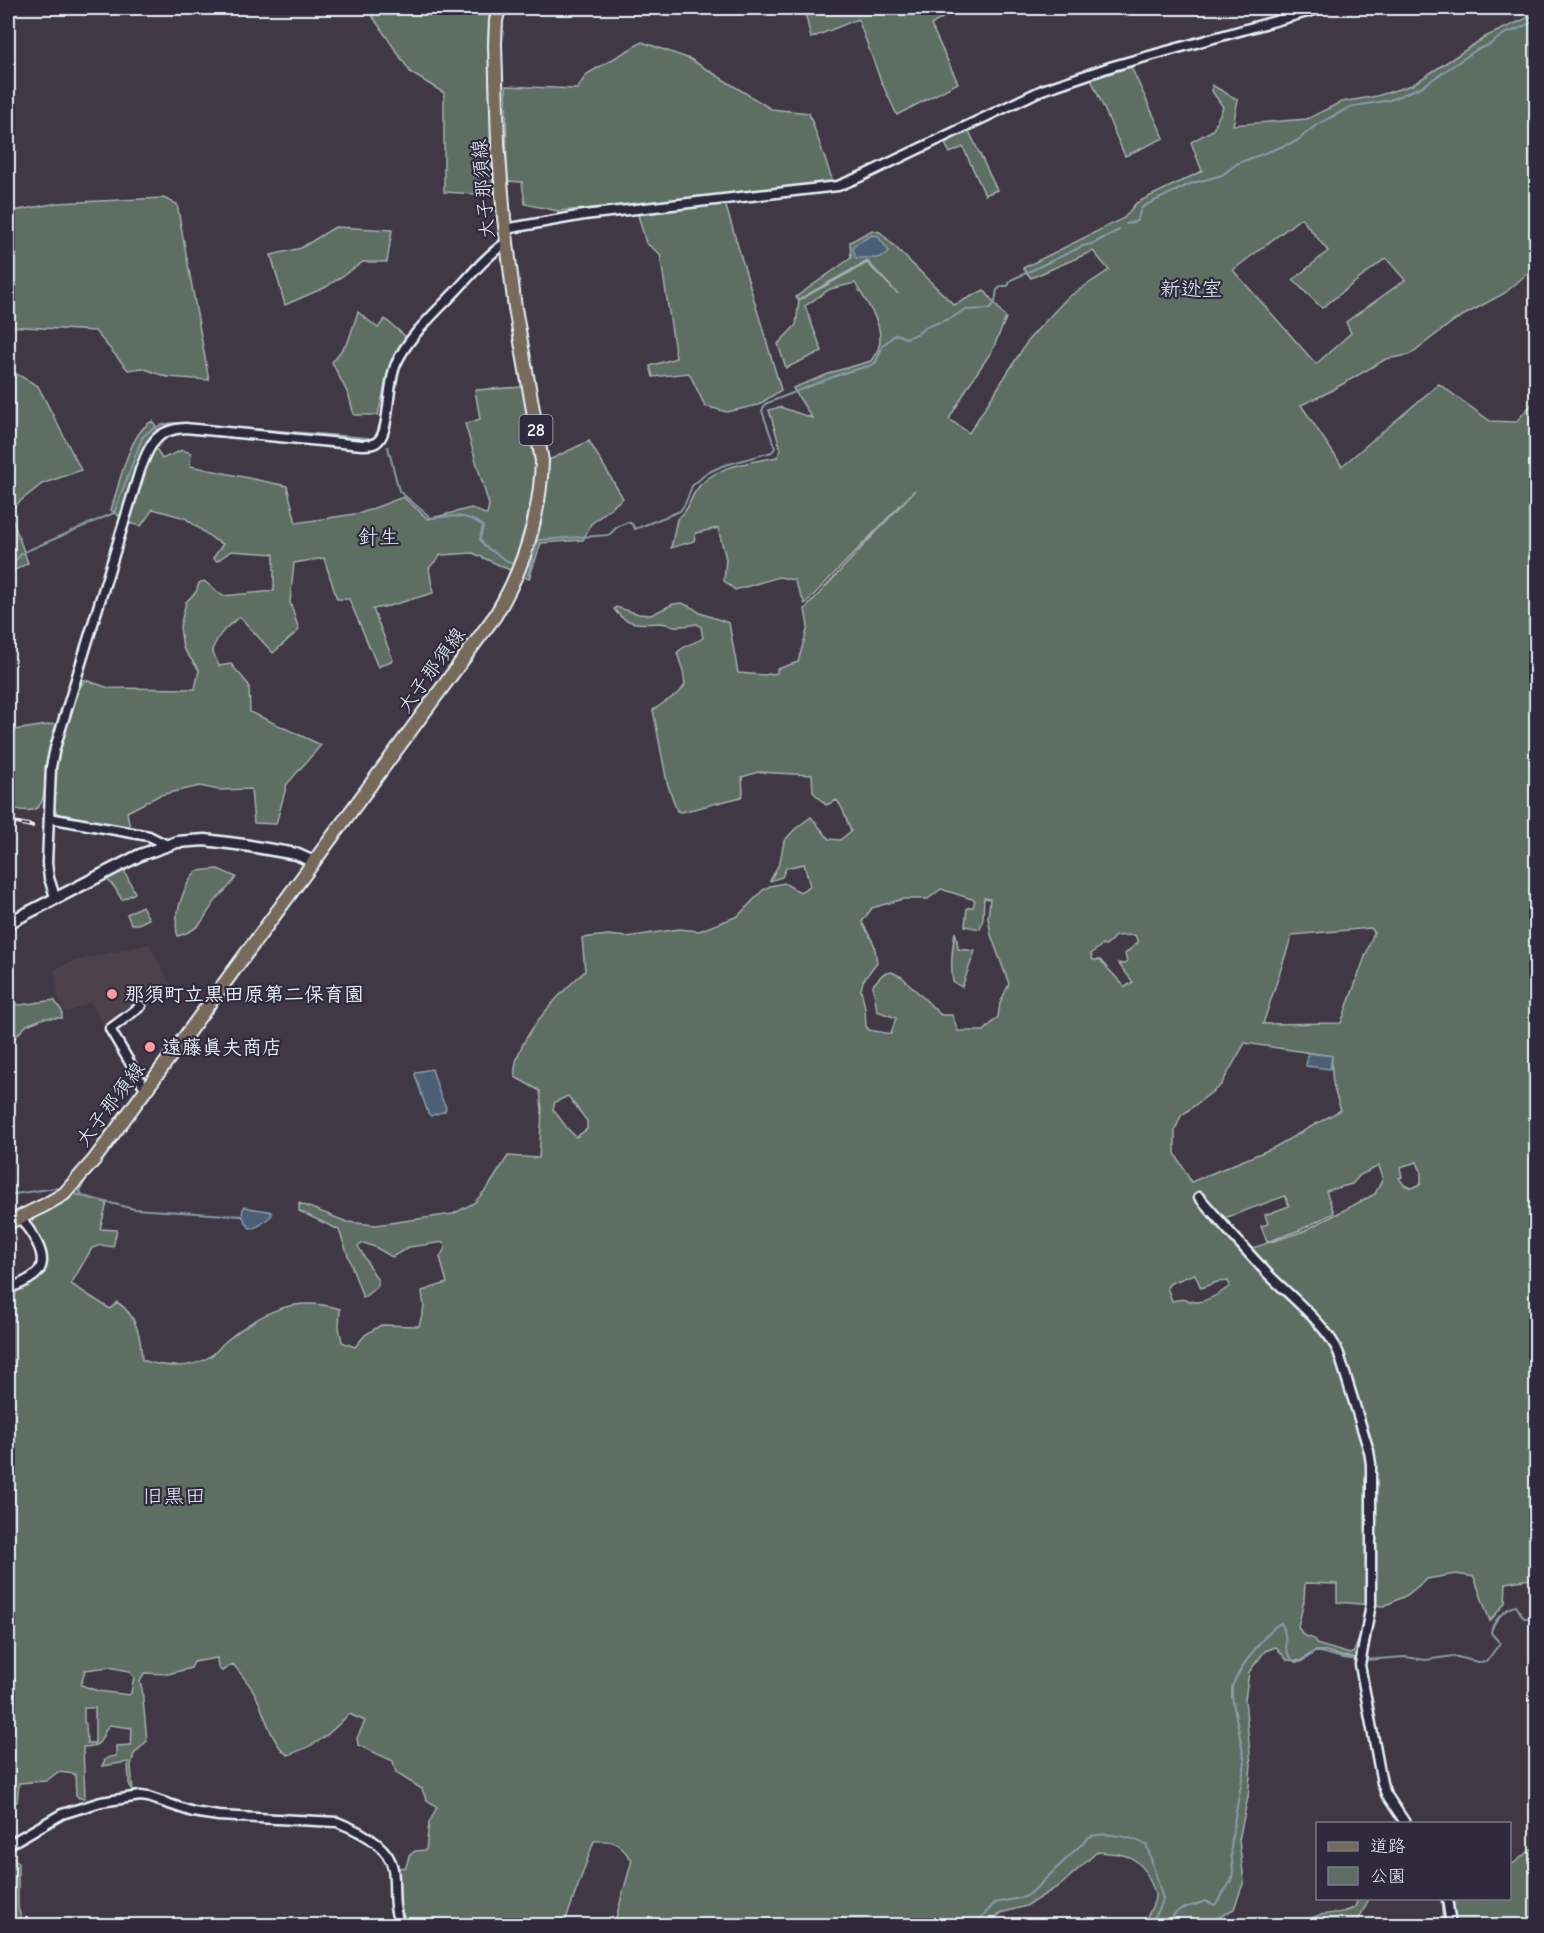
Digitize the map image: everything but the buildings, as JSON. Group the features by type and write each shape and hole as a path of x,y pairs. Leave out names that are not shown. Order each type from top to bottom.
{"main road":[{"name":"大子那須線","path":"8,1223 55,1200 71,1187 93,1160 495,616 511,590 535,521 541,487 542,461 515,308 500,174 495,72 496,21 499,8"}],"street":[{"path":"55,897 47,863 51,767 55,748 137,479 153,441 161,434 172,429 185,428 362,445 374,444 381,438 385,428 389,385 396,364 407,345 498,248 506,235 584,215 838,186 1042,90 1113,66 1322,8"},
{"path":"49,818 149,836 167,845"},
{"path":"8,923 140,855 167,845 205,840 296,854 314,862"},
{"path":"141,1006 110,1029 146,1090"},
{"path":"1198,1197 1266,1272 1325,1332 1335,1345 1341,1360 1371,1464 1371,1604 1360,1665 1382,1782 1386,1794 1405,1822"},
{"path":"8,1289 33,1277 42,1264 39,1248 20,1217"},
{"path":"8,1845 63,1814 101,1802 140,1796 193,1812 218,1816 338,1822 353,1828 385,1852 393,1869 394,1904 401,1926"},
{"path":"1447,1900 1451,1926"}],"shaded area":[{"name":"那須町立黒田原第二保育園","path":"149,944 173,989 108,1034 91,1002 66,1013 60,1002 54,970 70,962"}],"green space":[{"path":"372,8 489,8 488,47 493,195 444,192 444,93 411,73 371,14"},
{"path":"804,8 958,8 931,25 958,83 897,115 881,81 858,19 811,38"},
{"path":"1536,14 1536,266 1505,293 1455,320 1409,355 1386,359 1327,393 1301,405 1342,466 1439,384 1490,421 1516,422 1536,399 1536,1578 1506,1583 1505,1603 1490,1621 1474,1577 1456,1574 1427,1579 1407,1595 1384,1606 1337,1602 1337,1584 1305,1583 1304,1601 1298,1627 1303,1635 1314,1639 1316,1644 1350,1654 1354,1652 1361,1632 1356,1658 1326,1651 1315,1651 1300,1661 1287,1660 1276,1647 1265,1651 1249,1672 1245,1700 1251,1765 1248,1797 1239,1840 1244,1881 1234,1909 1214,1920 1189,1921 1182,1925 1145,1925 1155,1895 1146,1872 1129,1857 1097,1852 1062,1884 1026,1906 1001,1913 989,1925 614,1925 632,1860 612,1842 594,1841 564,1925 408,1925 400,1904 398,1868 406,1867 409,1856 415,1851 426,1850 429,1823 437,1807 426,1799 422,1789 396,1773 393,1761 358,1745 357,1738 365,1721 349,1714 322,1739 288,1755 272,1735 258,1699 249,1685 233,1664 222,1671 218,1668 217,1658 194,1662 191,1668 168,1674 144,1673 140,1682 147,1741 134,1754 131,1765 133,1793 129,1783 128,1762 102,1766 107,1758 116,1756 116,1746 131,1745 132,1728 109,1725 98,1744 83,1747 85,1798 79,1798 76,1795 75,1774 58,1772 46,1781 19,1783 17,1802 8,1805 8,1437 14,1440 15,1438 8,1424 8,1292 44,1275 47,1260 44,1246 28,1221 63,1202 84,1180 80,1191 83,1196 107,1203 100,1229 117,1230 113,1247 101,1245 92,1248 71,1284 110,1309 117,1302 124,1307 137,1327 142,1360 167,1366 185,1366 202,1361 239,1331 266,1314 293,1305 323,1305 340,1309 339,1327 342,1342 355,1347 365,1335 381,1325 419,1326 424,1307 422,1291 447,1283 440,1257 445,1248 444,1242 409,1247 392,1257 364,1243 358,1246 378,1281 378,1286 363,1298 339,1230 299,1211 299,1203 347,1222 376,1225 453,1214 474,1203 489,1186 508,1156 539,1158 542,1110 540,1091 515,1077 516,1063 521,1049 539,1019 585,971 582,938 608,935 627,937 679,929 699,931 738,916 763,890 770,886 784,883 800,892 810,886 804,864 786,868 782,877 770,881 780,862 784,841 811,817 829,839 840,840 851,831 837,800 826,805 813,792 812,775 758,772 742,777 741,797 682,812 677,811 667,782 653,710 680,692 685,685 677,653 703,638 701,627 697,624 677,626 662,623 634,623 618,615 614,609 616,607 651,615 673,604 682,603 700,613 729,623 738,673 764,675 777,673 777,669 798,662 808,627 805,609 915,490 805,604 794,580 779,577 735,590 724,581 726,559 718,528 696,533 694,541 671,548 677,519 687,509 702,483 711,476 732,467 777,457 781,450 769,410 780,407 812,418 793,388 836,371 871,361 877,352 880,332 869,306 855,283 830,289 805,306 822,351 786,368 778,344 796,325 799,300 867,263 898,294 867,261 798,300 796,297 851,258 850,242 872,230 880,232 954,305 984,290 1006,318 992,351 949,419 969,433 1029,339 1067,298 1109,270 1093,251 1031,278 1023,268 1124,218 1136,203 1202,171 1191,142 1213,130 1223,107 1212,91 1212,85 1238,100 1233,125 1307,119 1341,102 1377,96 1412,85 1487,36","holes":["1301,218 1328,251 1293,280 1322,308 1386,258 1405,280 1346,322 1351,333 1316,364 1233,270","941,889 975,900 973,907 967,908 965,926 980,929 984,898 990,899 988,918 991,935 1009,984 1000,1003 998,1017 984,1031 958,1031 952,1015 941,1015 902,977 892,972 883,974 873,985 877,1011 896,1018 891,1034 869,1030 866,1026 861,990 863,981 877,962 874,944 862,922 872,908 903,899 928,899","1371,928 1374,932 1341,1023 1263,1024 1292,935","1135,935 1138,942 1125,954 1127,962 1118,963 1133,982 1125,987 1100,960 1093,960 1091,954 1102,945 1106,946 1115,936","1245,1043 1332,1056 1333,1083 1341,1110 1273,1148 1191,1182 1175,1153 1175,1130 1181,1116 1221,1085","568,1096 587,1121 587,1129 576,1137 553,1109 555,1102","1417,1162 1421,1172 1421,1184 1412,1188 1404,1185 1399,1178 1402,1177 1400,1167","1379,1166 1383,1178 1375,1194 1304,1231 1250,1249 1222,1219 1285,1196 1289,1206 1265,1215 1268,1224 1261,1226 1267,1242 1300,1230 1334,1213 1326,1191 1352,1184 1360,1175","1195,1274 1201,1288 1228,1281 1230,1286 1215,1296 1201,1301 1181,1299 1172,1301 1167,1287 1171,1283","109,1667 129,1671 134,1677 129,1695 98,1691 81,1685 85,1670","84,1708 95,1708 95,1743 87,1743"]},
{"path":"642,42 690,59 771,109 809,113 833,182 636,205 558,211 525,204 522,182 507,181 506,86 577,89 587,74"},
{"path":"1131,67 1164,138 1125,156 1091,79"},
{"path":"968,129 997,190 985,195 963,147 950,153 943,140"},
{"path":"163,198 177,204 209,380 167,377 142,368 128,370 95,331 8,326 8,212 58,203"},
{"path":"725,203 781,390 758,405 727,412 705,406 689,373 653,377 650,366 676,358 660,254 646,243 638,215"},
{"path":"335,227 392,230 387,262 363,262 326,287 285,305 271,255 301,248"},
{"path":"358,312 378,328 385,319 406,337 391,361 378,415 354,415 349,396 332,362 348,342"},
{"path":"8,369 38,386 81,470 42,484 9,510 28,563 8,574"},
{"path":"523,387 536,450 547,461 589,441 623,498 591,524 583,540 541,543 529,579 473,553 441,555 429,568 433,593 373,609 393,660 378,667 349,599 337,599 324,558 294,563 290,602 299,630 273,653 240,617 217,639 212,650 219,666 231,664 249,685 250,712 321,745 287,784 276,824 254,823 251,789 219,790 200,786 160,795 127,812 130,828 61,817 53,808 54,779 46,780 43,798 37,808 26,811 8,808 8,731 67,722 78,690 85,680 109,688 195,689 199,670 183,648 180,627 186,602 196,592 199,583 204,581 223,596 274,591 274,554 231,551 217,561 213,558 223,544 185,518 153,509 141,526 128,523 111,510 131,447 145,427 153,421 163,441 156,448 162,459 182,450 191,453 190,466 287,486 296,523 361,513 403,497 428,519 471,508 487,515 489,505 465,424 480,419 475,390"},
{"path":"218,869 236,877 202,921 187,933 178,936 177,921 180,902 192,877 197,871"},
{"path":"124,870 135,893 122,900 106,878"},
{"path":"142,906 149,919 138,924 131,924 127,914"},
{"path":"955,932 958,949 975,951 962,987 953,982 952,976"},
{"path":"54,1000 62,1011 62,1018 44,1018 27,1025 8,1044 8,1002 20,1005"},
{"path":"1536,1846 1536,1925 1443,1925 1441,1900 1511,1900 1511,1865"},
{"path":"10,1853 18,1863 18,1908 24,1925 8,1925 8,1854"},
{"path":"1357,1900 1368,1900 1359,1919 1359,1925 1303,1925 1316,1916 1355,1907"}],"water":[{"path":"872,235 878,236 889,251 886,255 877,258 856,258 854,245"},
{"path":"1308,1053 1332,1056 1330,1069 1306,1066"},
{"path":"432,1069 446,1107 445,1111 431,1116 415,1075 416,1072"},
{"path":"245,1206 271,1212 272,1215 259,1226 250,1228 243,1217 242,1212"}],"waterway":[{"path":"1126,224 1137,221 1144,206 1190,184 1222,175 1238,163 1297,141 1315,126 1350,107 1390,100 1423,86 1476,50 1536,20"},
{"path":"528,575 538,540 609,535 617,527 628,522 635,529 680,511 692,486 707,473 722,466 772,452 775,448 762,411 765,404 843,373 872,365 876,362 883,345 896,334 906,338 926,327 952,318 964,310 990,309 995,302 997,290 1002,286 1008,286 1011,280 1119,230"},
{"path":"8,569 22,553 114,513 142,438 149,431 161,425 176,423 369,438"},
{"path":"388,447 399,491 431,518 458,516 477,522 483,526 480,539 484,546 512,564"},
{"path":"8,1195 56,1188"},
{"path":"74,1194 134,1209 242,1216"},
{"path":"1364,1660 1405,1657 1426,1660 1453,1656 1486,1662 1500,1643 1491,1633 1500,1616 1516,1606 1524,1618 1529,1618 1536,1612"},
{"path":"1166,1926 1183,1908 1205,1901 1215,1905 1231,1881 1233,1828 1245,1763 1232,1687 1253,1652 1268,1633 1281,1623 1284,1628 1286,1648 1295,1662 1301,1662 1315,1652 1358,1660"},
{"path":"973,1926 995,1903 1025,1897 1031,1893 1089,1837 1095,1835 1127,1838 1147,1846 1163,1899 1149,1926"}],"railway":[{"path":"8,821 32,826"}],"place":[{"name":"那須町立黒田原第二保育園","path":"112,994"},
{"name":"遠藤眞夫商店","path":"150,1047"}],"district":[{"name":"新迯室","path":"1191,289"},
{"name":"針生","path":"379,537"},
{"name":"旧黒田","path":"174,1496"}]}
